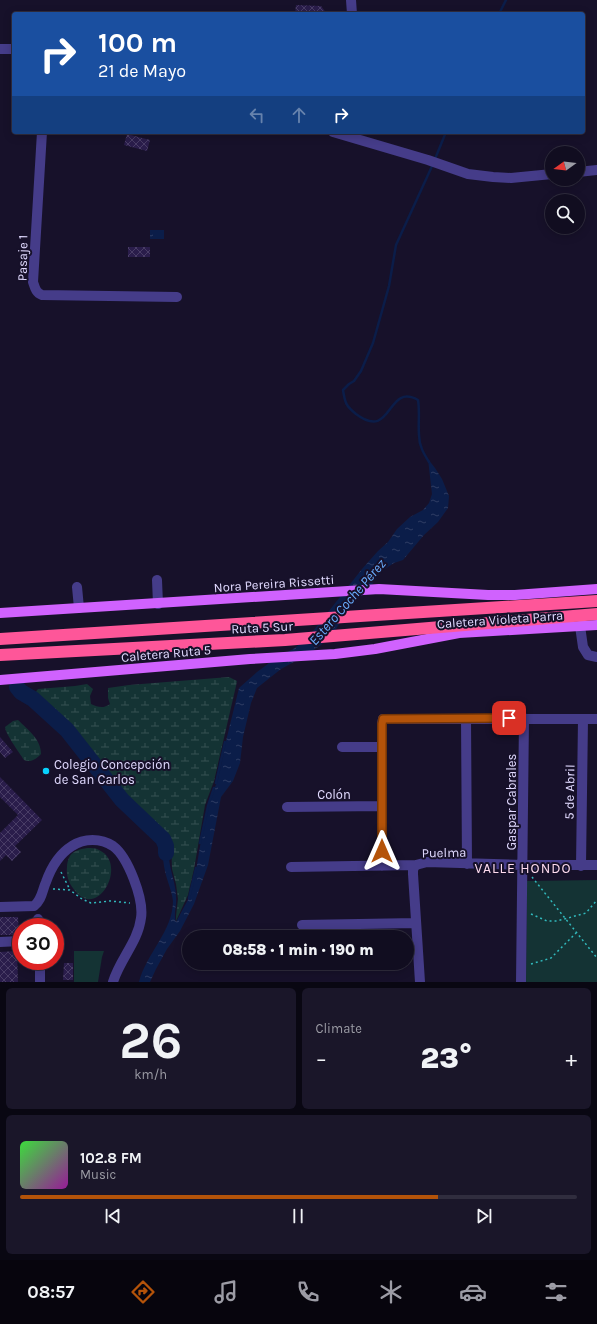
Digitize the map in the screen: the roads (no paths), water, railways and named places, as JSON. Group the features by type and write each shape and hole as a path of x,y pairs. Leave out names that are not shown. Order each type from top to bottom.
{"highway":[{"name":"Ruta 5 Sur","path":"0,639 597,601"},
{"name":"Ruta 5 Sur","path":"0,655 285,640 597,614"}],"main road":[{"name":"Nora Pereira Rissetti","path":"0,613 379,589 488,595 597,589"},
{"name":"Caletera Violeta Parra","path":"335,654 375,649 459,632 597,625"},
{"name":"Caletera Ruta 5","path":"0,680 250,659 335,654"}],"street":[{"path":"351,0 352,12"},
{"path":"0,49 12,49"},
{"name":"Pasaje 1","path":"42,134 33,282 38,293 42,295 177,297"},
{"path":"354,135 468,174 510,178 545,175"},
{"path":"585,171 597,170"},
{"path":"157,580 158,604"},
{"path":"77,586 79,608"},
{"path":"580,626 583,647 588,655 597,657"},
{"name":"Gaspar Cabrales","path":"521,982 524,718"},
{"path":"382,866 383,719 597,719"},
{"path":"466,719 467,864"},
{"name":"5 de Abril","path":"581,866 583,719"},
{"path":"342,747 382,747"},
{"name":"Colón","path":"287,807 382,806"},
{"path":"0,907 34,906 39,901 54,864 67,849 81,841 92,840 108,843 117,850 127,865 138,892 142,907 138,934 118,969 113,982"},
{"name":"Puelma","path":"291,867 416,865 427,862 523,865 597,865"},
{"path":"416,865 413,869 413,874 420,982"},
{"path":"302,924 416,923"},
{"path":"0,942 12,941"},
{"path":"40,970 40,982"}],"water":[{"path":"150,230 164,230 164,239 150,239"},
{"path":"428,459 442,479 449,496 448,508 438,522 424,535 403,560 394,563 382,571 370,587 347,611 336,629 321,645 281,669 257,688 251,703 243,737 240,763 233,781 221,797 208,865 194,904 180,931 167,949 150,982 139,982 147,962 169,922 172,912 172,894 165,871 160,845 154,837 157,834 163,836 166,845 176,890 176,922 190,896 208,806 218,779 239,688 276,658 295,648 314,630 362,569 388,542 397,529 410,517 423,510 429,503 432,494"}],"waterway":[{"name":"Estero Coche Pérez","path":"500,12 506,0"},
{"name":"Estero Coche Pérez","path":"435,159 445,134"},
{"name":"Estero Coche Pérez","path":"429,462 420,443 418,400 408,397 400,399 383,417 377,421 368,421 350,409 345,401 343,390 354,381 361,371 373,343 389,286 396,245 433,164"},
{"path":"17,687 21,692 33,699 67,730 122,800 163,839 166,846 166,853"},
{"name":"Estero Coche Pérez","path":"216,783 225,742"},
{"name":"Estero Coche Pérez","path":"200,843 208,806 214,788"},
{"name":"Estero Coche Pérez","path":"189,898 196,868"}],"place":[{"name":"Colegio Concepción de San Carlos","path":"46,771"}],"district":[{"name":"VALLE HONDO","path":"523,868"}]}
